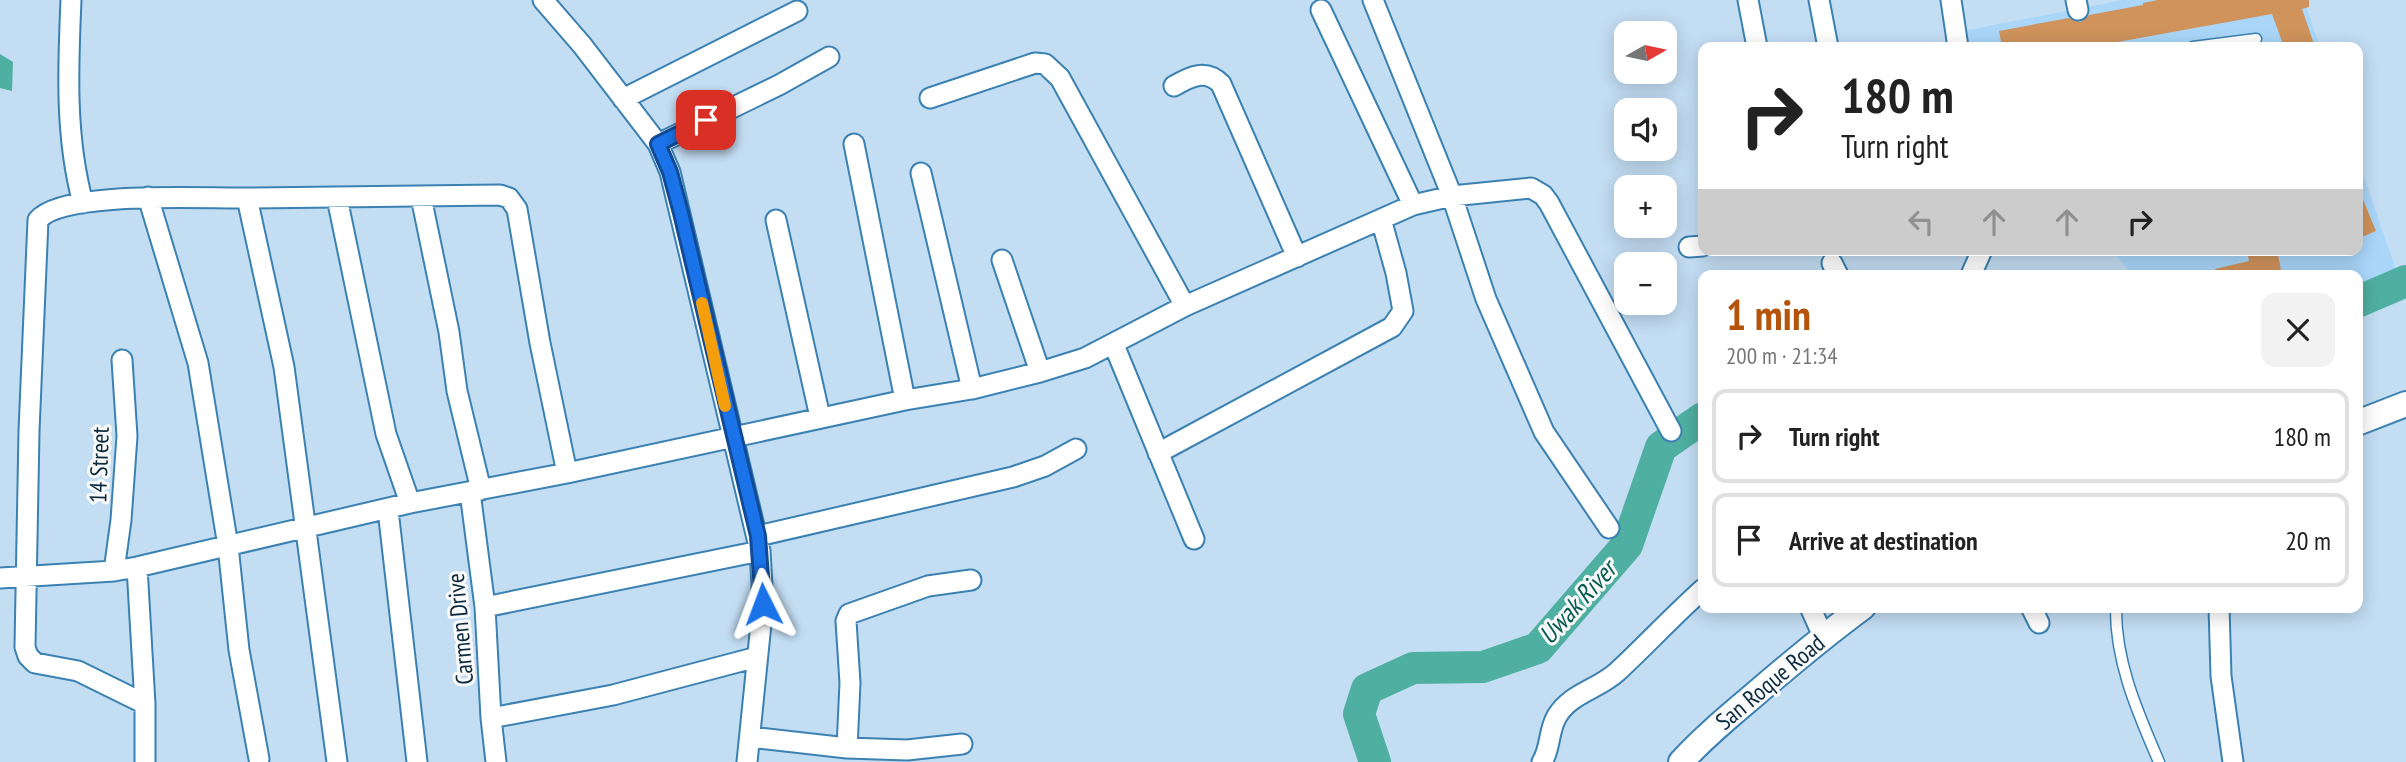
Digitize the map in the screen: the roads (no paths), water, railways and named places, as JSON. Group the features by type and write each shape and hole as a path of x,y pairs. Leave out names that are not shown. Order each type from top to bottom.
{"street":[{"path":"71,0 68,58 70,136 83,204"},
{"path":"542,0 582,45 658,144 670,172 759,544 763,604 747,762"},
{"path":"1373,0 1452,196 1486,299 1544,432 1609,528"},
{"path":"1748,0 1756,42"},
{"path":"1819,0 1827,42"},
{"path":"1951,0 1957,42"},
{"path":"1321,10 1413,205"},
{"path":"623,99 797,11"},
{"path":"658,144 830,57"},
{"path":"930,98 1035,63 1045,64 1060,78 1185,306"},
{"path":"1174,86 1196,75 1215,78 1222,84 1297,257"},
{"path":"854,144 905,400"},
{"path":"921,173 972,389"},
{"path":"0,578 114,571 137,567 410,503 567,473 820,417 972,389 1040,372 1085,358 1185,306 1413,205 1452,196 1531,188 1543,195 1558,217 1671,431"},
{"path":"145,704 78,671 35,663 28,656 25,647 29,431 38,220 44,213 58,207 148,197 500,195 509,198 517,209 540,343 567,473"},
{"path":"148,197 198,363 228,546 239,650 259,759"},
{"name":"Carmen Drive","path":"421,197 449,332 475,491 496,762"},
{"path":"247,198 284,367 337,762"},
{"path":"337,198 386,434 410,503"},
{"path":"1158,453 1392,327 1403,311 1381,219"},
{"path":"776,220 820,417"},
{"path":"1002,260 1040,372"},
{"path":"1114,345 1194,539"},
{"name":"14 Street","path":"114,571 127,436 122,360"},
{"path":"2363,421 2406,404"},
{"path":"485,607 759,544 1013,478 1045,466 1076,449"},
{"path":"388,510 417,762"},
{"path":"137,567 145,704 145,762"},
{"path":"847,748 850,683 846,621 849,614 928,586 971,580"},
{"path":"1542,762 1556,717 1570,699 1611,677 1698,594"},
{"path":"1813,613 1823,636"},
{"name":"San Roque Road","path":"1681,762 1714,729 1823,636 1855,613"},
{"path":"2219,613 2221,676 2233,762"},
{"path":"491,718 613,695 757,657"},
{"path":"750,737 847,748 906,750 962,744"}],"lane":[{"path":"2232,42 2256,39"},
{"path":"2116,613 2118,636 2132,698 2159,762"}],"waterway":[{"name":"Uwak River","path":"2363,299 2406,281"},
{"name":"Uwak River","path":"1375,762 1359,714 1367,689 1413,668 1483,667 1538,648 1627,545 1661,447 1698,421"}]}
